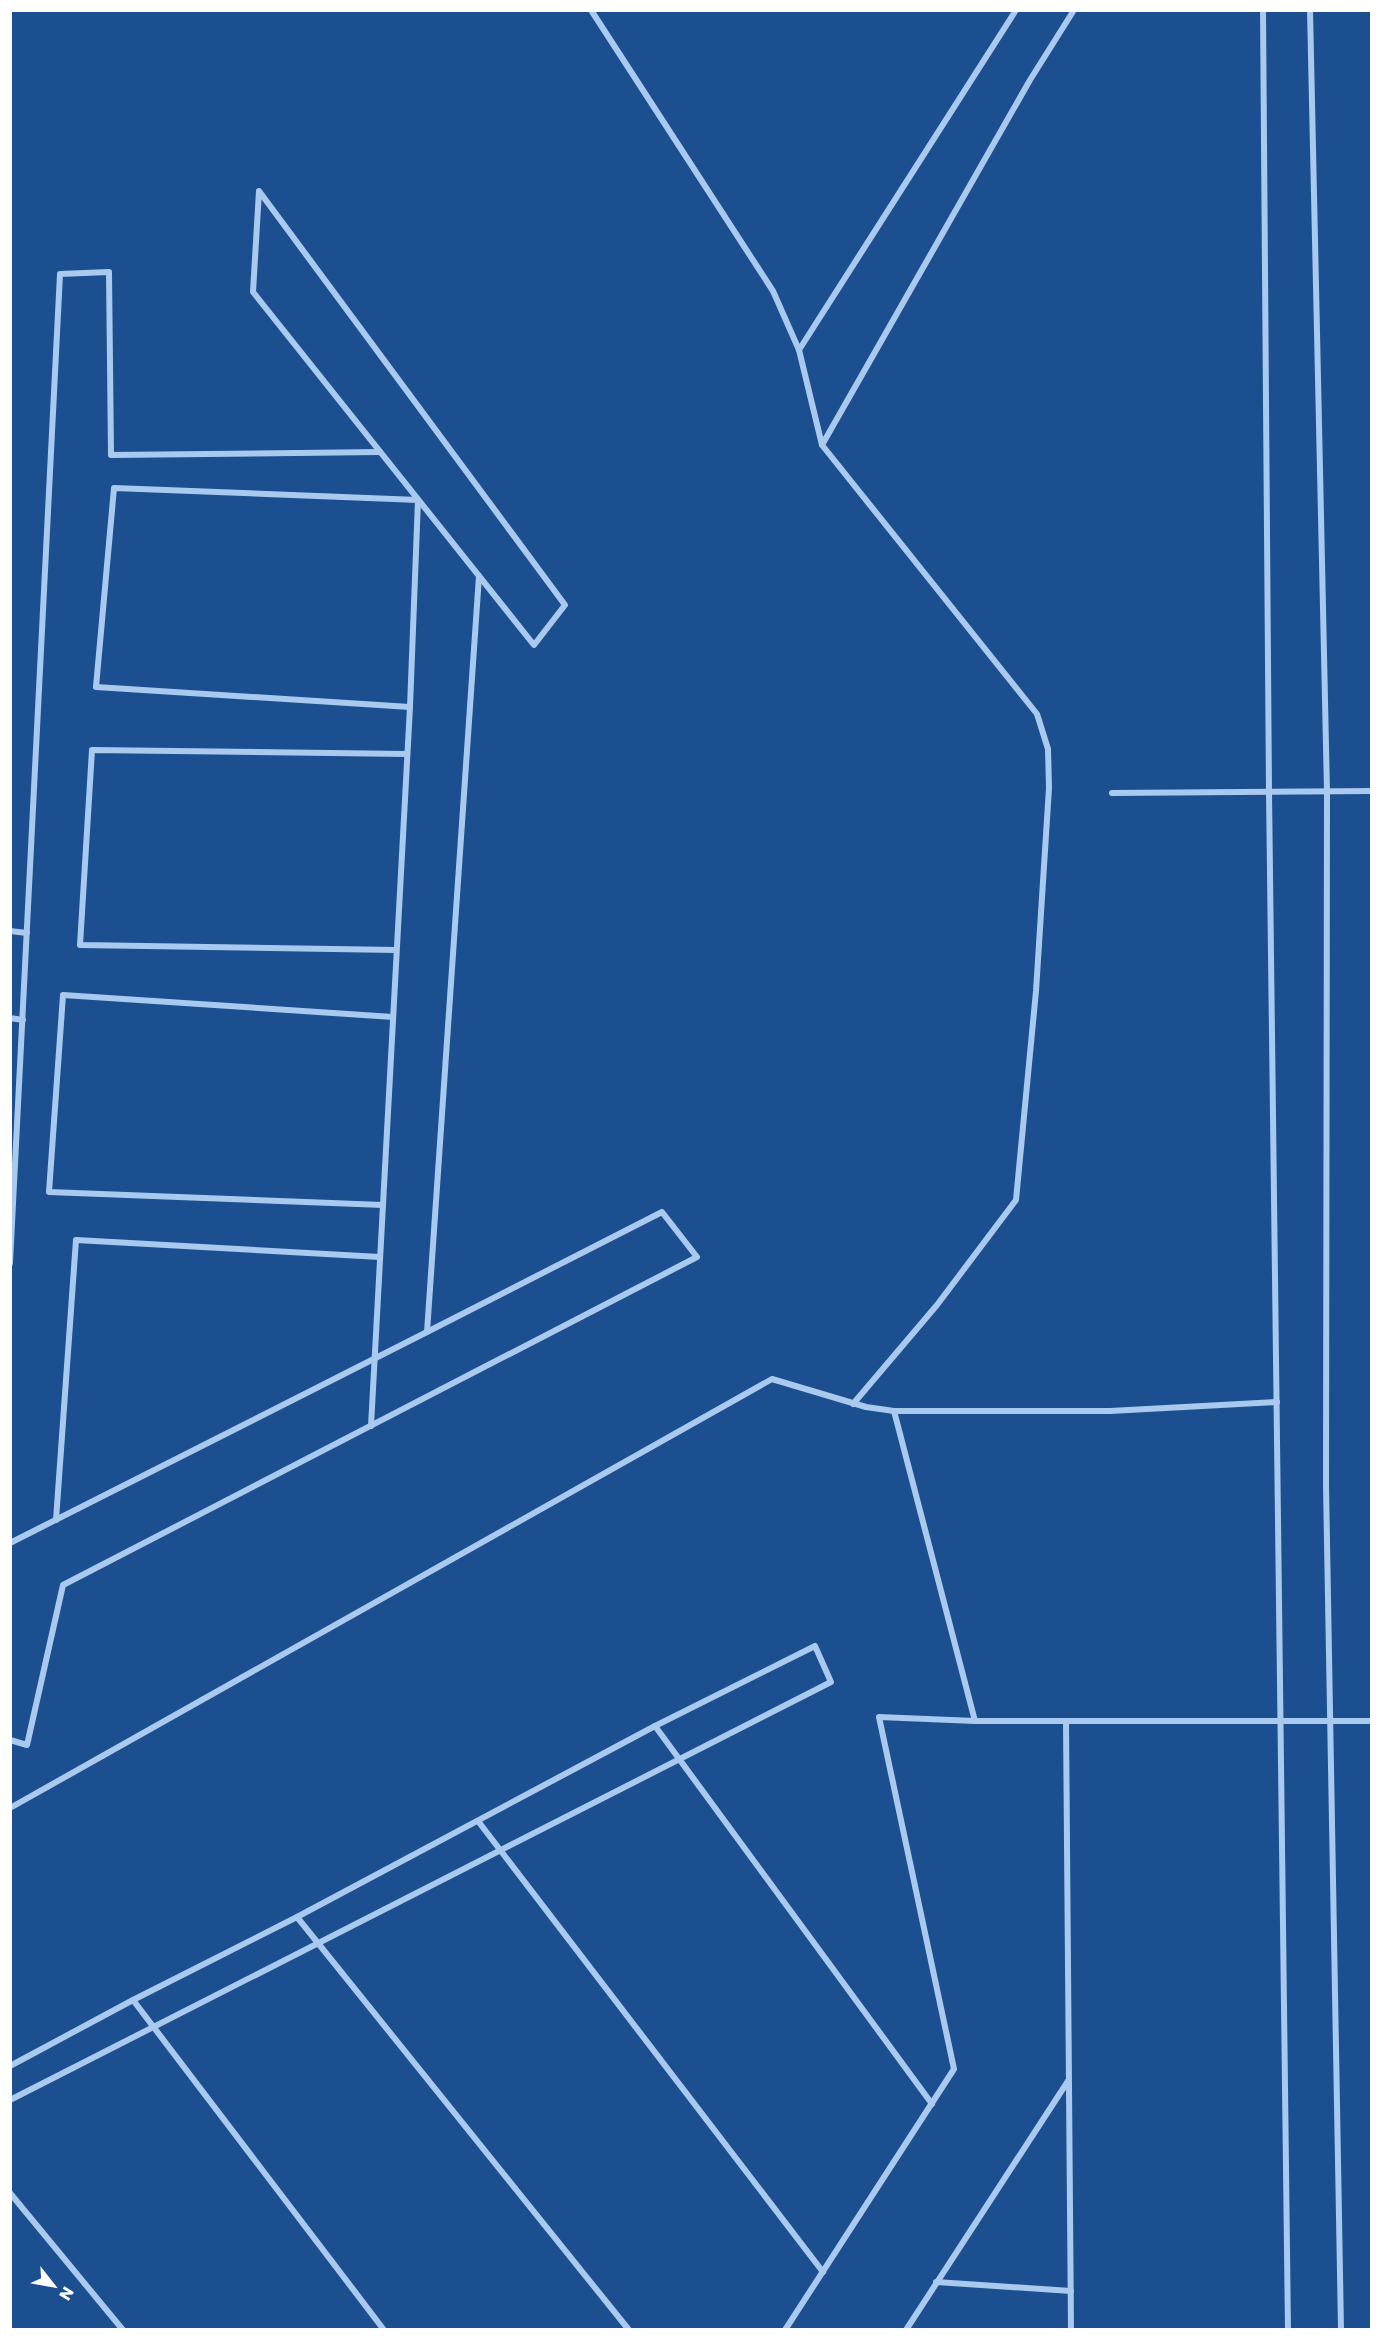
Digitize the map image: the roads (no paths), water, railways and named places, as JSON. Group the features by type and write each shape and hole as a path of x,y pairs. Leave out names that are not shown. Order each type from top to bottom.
{"street":[{"path":"591,10 772,291 800,350 822,445 1037,714 1048,749 1049,788 1036,979 1016,1200 937,1305 853,1404"},
{"path":"800,350 1016,10"},
{"path":"822,445 1030,80 1074,10"},
{"path":"1263,10 1269,792 1288,2330"},
{"path":"1310,10 1327,792 1326,1485 1341,2330"},
{"path":"258,191 565,605 534,645 418,500 253,292 258,191"},
{"path":"10,1263 60,273 109,272 111,454 380,452"},
{"path":"410,707 96,687 114,488 418,500"},
{"path":"371,1426 410,707 418,500"},
{"path":"427,1332 478,576"},
{"path":"396,950 80,945 92,750 407,754"},
{"path":"1112,793 1371,791"},
{"path":"10,931 27,933"},
{"path":"383,1205 49,1192 63,995 393,1017"},
{"path":"10,1018 23,1020"},
{"path":"10,1543 662,1212 697,1257 63,1585 27,1744 10,1740"},
{"path":"56,1520 76,1240 380,1257"},
{"path":"10,1808 772,1379 853,1404 894,1411 1110,1411 1277,1402"},
{"path":"894,1411 975,1721"},
{"path":"10,2066 133,2000 297,1917 655,1726 816,1646 831,1682 10,2100"},
{"path":"786,2330 954,2069 879,1717 975,1721 1371,1721"},
{"path":"1065,1721 1071,2330"},
{"path":"655,1726 932,2104"},
{"path":"478,1821 823,2272"},
{"path":"297,1917 629,2330"},
{"path":"133,2000 384,2330"},
{"path":"906,2330 1069,2080"},
{"path":"10,2193 123,2330"},
{"path":"936,2282 1071,2291"}]}
